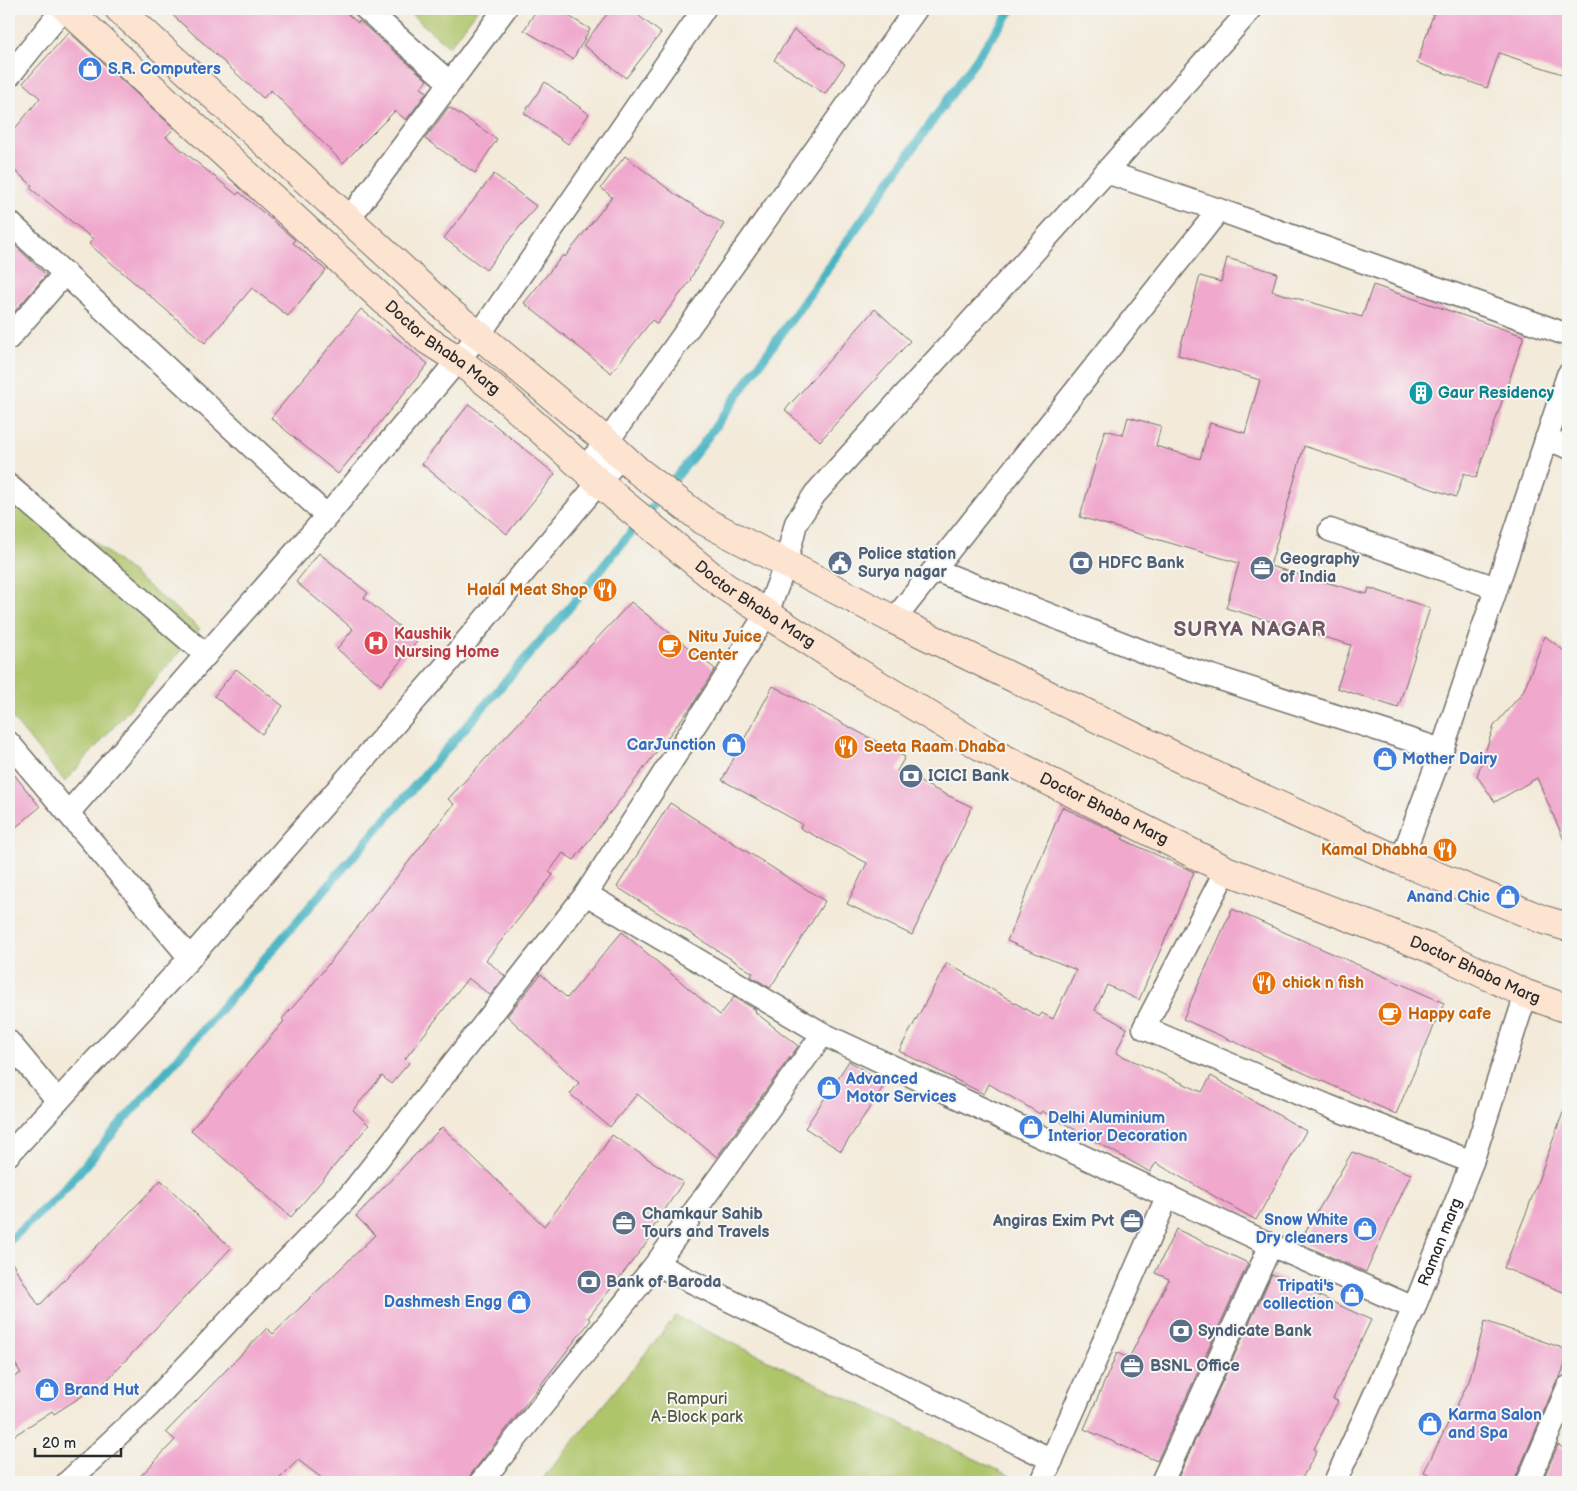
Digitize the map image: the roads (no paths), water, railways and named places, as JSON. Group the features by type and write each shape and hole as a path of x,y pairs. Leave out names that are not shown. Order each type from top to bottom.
{"street":[{"path":"9,76 62,9"},
{"name":"Doctor Bhaba Marg","path":"67,9 427,340 496,390 600,484 724,586 851,668 985,749 1226,870 1429,948 1526,994 1568,1009"},
{"name":"Doctor Bhaba Marg","path":"119,9 452,314 622,456 704,521 894,620 1245,790 1401,861 1544,920 1568,927"},
{"path":"366,9 450,83"},
{"path":"348,220 505,9"},
{"path":"9,1154 190,958 448,663 600,484 622,456 916,9"},
{"path":"68,1482 149,1406 349,1196 586,894 767,613 786,563 796,523 815,494 1251,9"},
{"path":"69,812 327,516 479,335 696,12"},
{"path":"1106,172 1219,210 1568,335"},
{"path":"894,620 1219,210"},
{"path":"9,222 327,516"},
{"path":"9,338 65,274"},
{"path":"1401,861 1442,750 1568,375"},
{"path":"1546,439 1568,447"},
{"path":"9,486 206,655"},
{"path":"1330,530 1496,588"},
{"path":"934,570 1180,666 1442,750"},
{"path":"9,743 190,958"},
{"path":"1226,870 1144,1028 1328,1106 1472,1162"},
{"path":"586,894 824,1034 1271,1244 1414,1308"},
{"name":"Raman marg","path":"1335,1482 1414,1308 1472,1162 1526,994"},
{"path":"481,1482 656,1264 824,1034"},
{"path":"9,1042 58,1101"},
{"path":"1042,1482 1168,1195"},
{"path":"1162,1482 1271,1244"},
{"path":"656,1264 1052,1460"},
{"path":"1528,1482 1568,1387"}],"waterway":[{"path":"9,1241 59,1195 565,613 700,448 1012,9"}],"place":[{"name":"S.R. Computers","path":"90,69"},
{"name":"Gaur Residency","path":"1421,393"},
{"name":"Police station Surya nagar","path":"840,563"},
{"name":"HDFC Bank","path":"1081,563"},
{"name":"Geography of India","path":"1262,568"},
{"name":"Halal Meat Shop","path":"605,590"},
{"name":"Kaushik Nursing Home","path":"376,643"},
{"name":"Nitu Juice Center","path":"670,646"},
{"name":"CarJunction","path":"734,745"},
{"name":"Seeta Raam Dhaba","path":"846,747"},
{"name":"Mother Dairy","path":"1385,759"},
{"name":"ICICI Bank","path":"911,776"},
{"name":"Kamal Dhabha","path":"1445,850"},
{"name":"Anand Chic","path":"1508,897"},
{"name":"chick n fish","path":"1264,983"},
{"name":"Happy cafe","path":"1390,1014"},
{"name":"Advanced Motor Services","path":"829,1088"},
{"name":"Delhi Aluminium Interior Decoration","path":"1031,1127"},
{"name":"Angiras Exim Pvt","path":"1132,1221"},
{"name":"Chamkaur Sahib Tours and Travels","path":"624,1223"},
{"name":"Snow White Dry cleaners","path":"1365,1229"},
{"name":"Bank of Baroda","path":"589,1282"},
{"name":"Tripati's collection","path":"1352,1295"},
{"name":"Dashmesh Engg","path":"519,1302"},
{"name":"Syndicate Bank","path":"1181,1331"},
{"name":"BSNL Office","path":"1132,1366"},
{"name":"Brand Hut","path":"47,1390"},
{"name":"Karma Salon and Spa","path":"1430,1424"}],"district":[{"name":"SURYA NAGAR","path":"1250,629"}],"park label":[{"name":"Rampuri A-Block park","path":"697,1408"}]}
